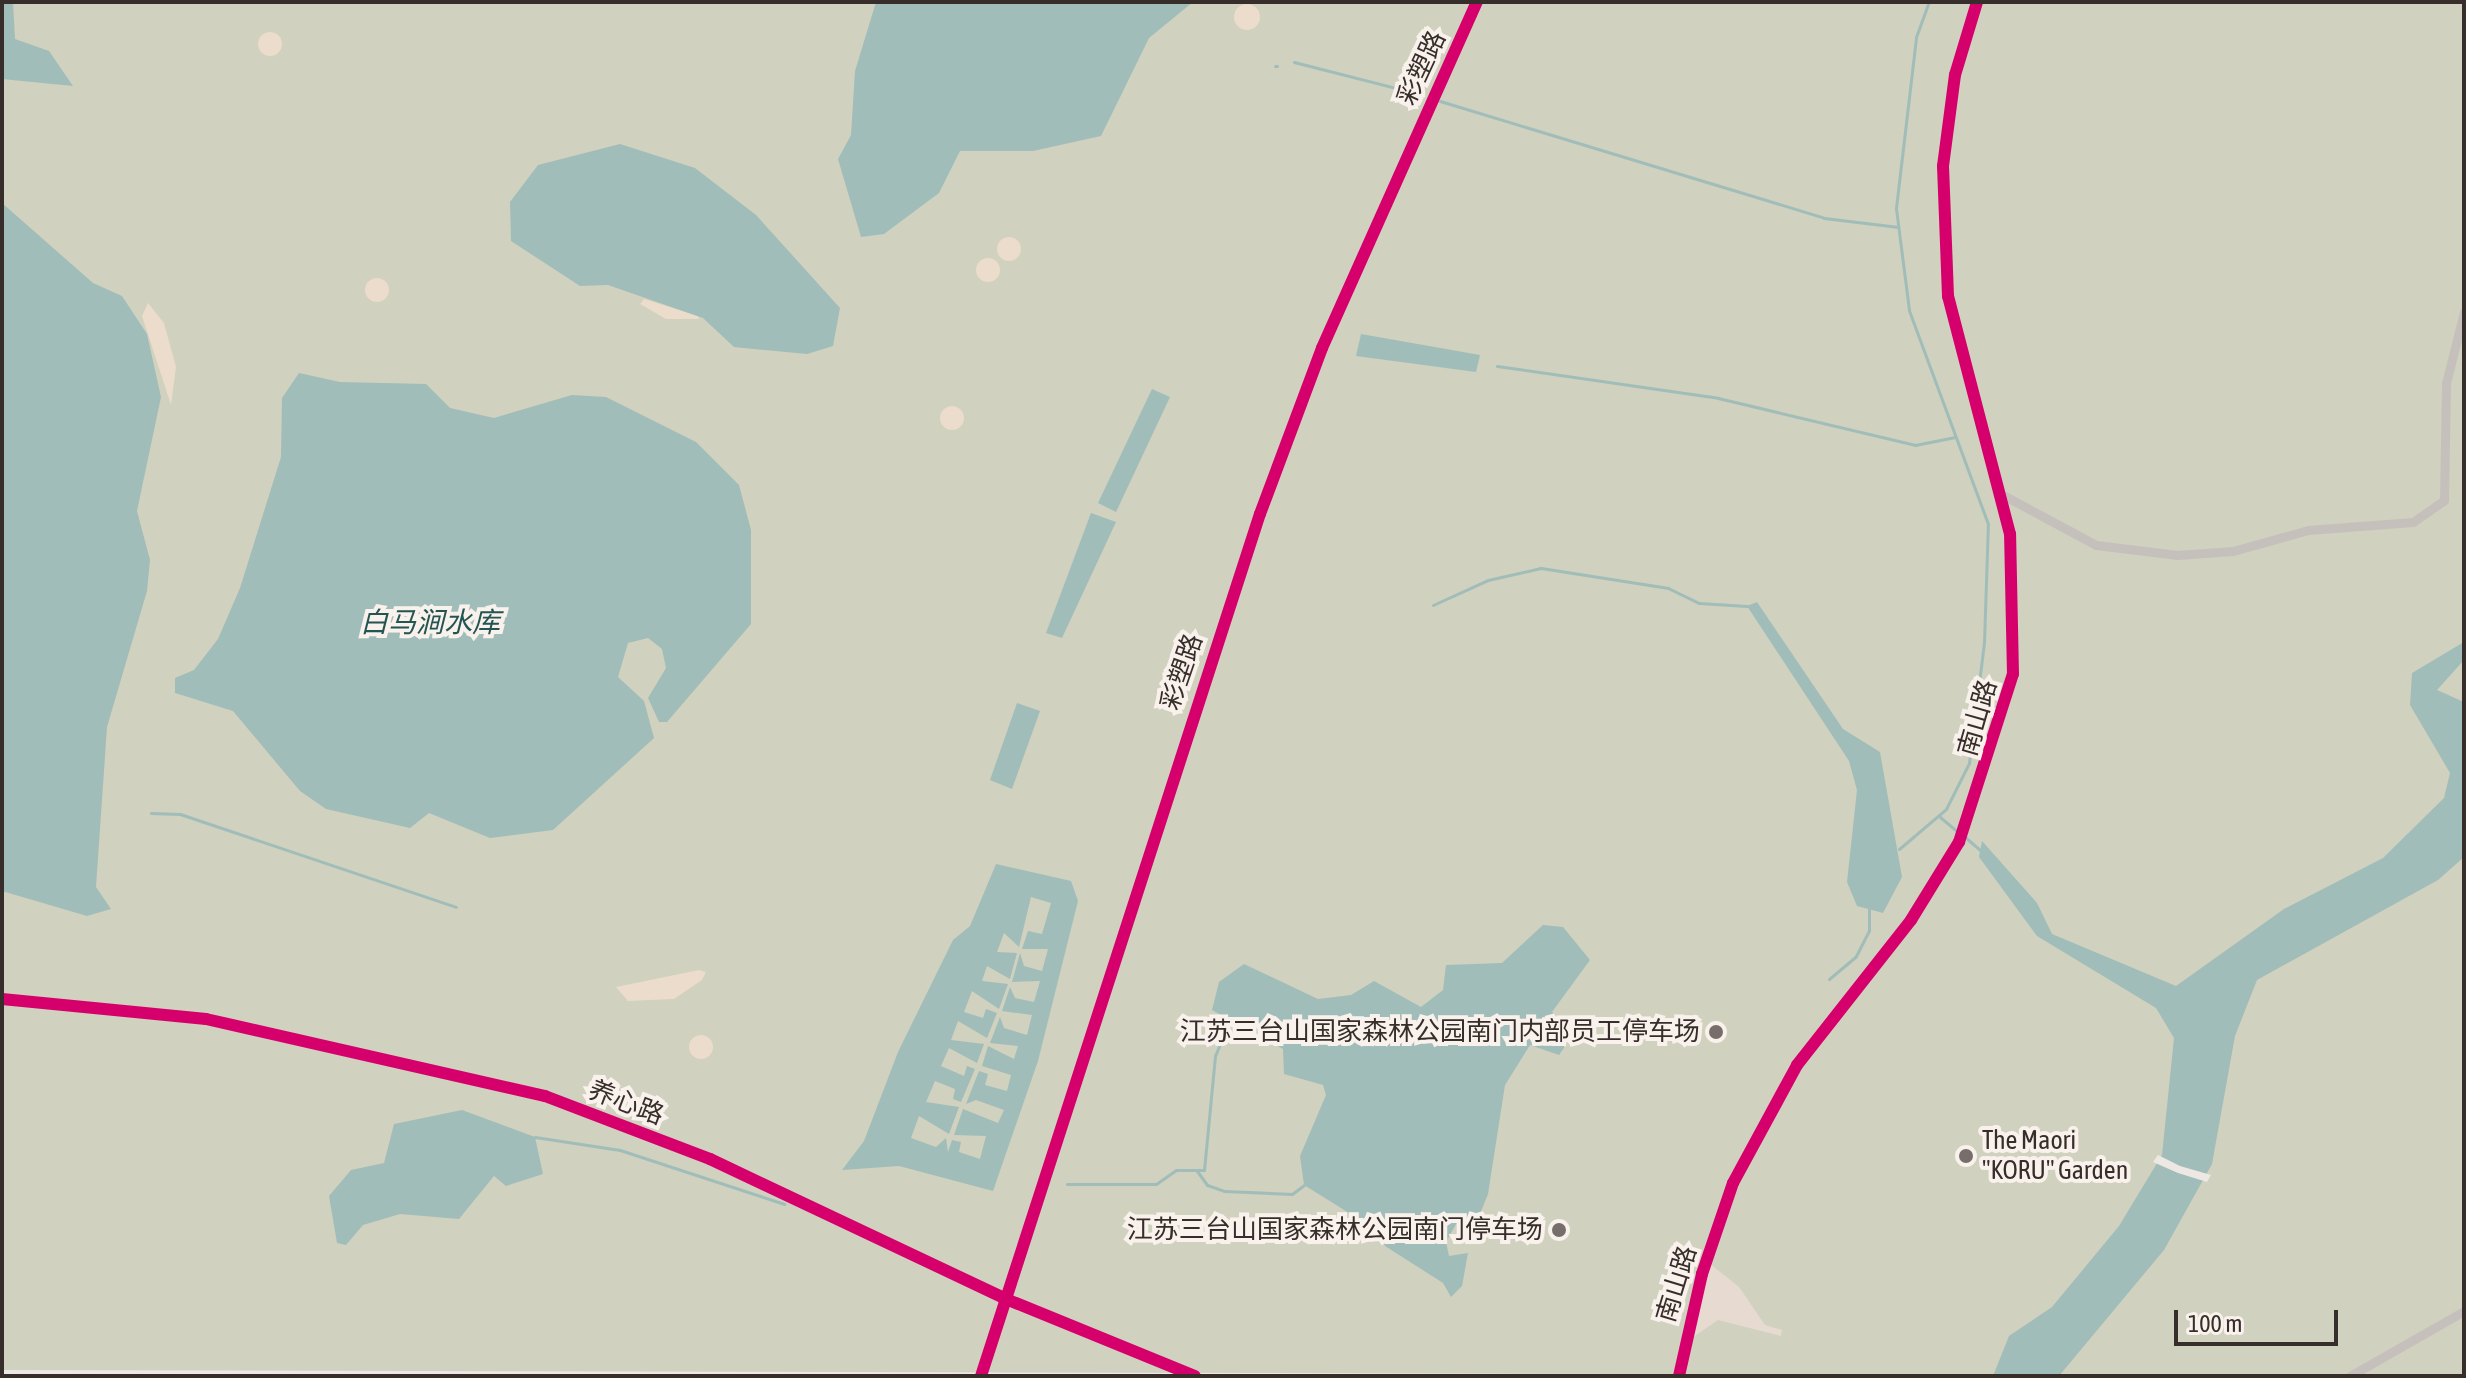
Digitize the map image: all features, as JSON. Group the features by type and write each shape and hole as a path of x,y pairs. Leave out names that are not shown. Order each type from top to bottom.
{"street":[{"name":"彩塑路","path":"981,1376 1260,514 1322,348 1477,2"},
{"name":"南山路","path":"1679,1376 1702,1274 1733,1183 1797,1065 1911,920 1959,842 1971,814 2013,674 2013,587 2001,494 1948,296 1943,166 1955,75 1977,2"},
{"path":"2001,494 2096,545 2177,555 2233,551 2308,530 2413,522 2444,500 2446,383 2464,312"},
{"name":"养心路","path":"2,999 206,1019 545,1096 710,1159 1006,1299 1195,1376"},
{"path":"2350,1376 2464,1311"}],"green space":[{"path":"2,2 2464,2 2464,1376 2,1370"}],"sand":[{"path":"1247,4 1256,8 1260,17 1256,26 1247,30 1238,26 1234,17 1238,8"},
{"path":"270,32 281,39 282,44 275,55 270,56 259,49 258,44 265,33"},
{"path":"1009,237 1020,244 1021,249 1014,260 1009,261 998,254 997,249 1004,238"},
{"path":"988,258 997,261 1000,270 997,279 988,282 979,279 976,270 979,261"},
{"path":"377,278 386,281 389,290 386,299 377,302 368,299 365,290 368,281"},
{"path":"644,299 698,316 699,319 666,319 640,304"},
{"path":"148,303 164,323 176,367 171,405 142,316"},
{"path":"952,406 960,410 964,418 960,426 952,430 944,426 940,418 944,410"},
{"path":"699,970 706,972 702,980 674,999 628,1001 616,987"},
{"path":"701,1035 709,1039 713,1047 709,1055 701,1059 693,1055 689,1047 693,1039"}],"shaded area":[{"path":"1709,1263 1739,1287 1765,1325 1782,1330 1781,1336 1718,1320 1689,1340"}],"water":[{"path":"2,2 13,2 15,39 49,51 73,86 2,79"},
{"path":"876,2 1193,2 1149,38 1101,136 1033,151 960,151 939,193 884,234 861,237 838,159 851,135 855,71"},
{"path":"620,144 695,168 756,215 840,308 833,346 807,354 734,347 703,318 608,285 580,286 511,241 510,202 538,165"},
{"path":"2,203 93,283 122,296 147,334 161,397 137,511 150,560 147,591 107,727 96,887 111,909 87,916 2,891"},
{"path":"1361,334 1480,355 1476,372 1356,356"},
{"name":"白马涧水库","path":"299,373 340,382 426,384 450,408 494,418 572,395 606,397 696,442 739,485 751,530 751,624 667,722 659,722 648,698 666,668 662,649 648,638 628,643 618,677 644,701 654,738 553,830 490,838 429,813 410,828 326,809 300,791 233,711 175,693 175,678 194,670 218,639 240,588 281,457 282,398"},
{"path":"1152,389 1170,397 1116,512 1098,503"},
{"path":"1091,513 1116,522 1062,638 1046,633"},
{"path":"1757,602 1843,729 1880,752 1902,877 1883,913 1857,906 1847,882 1857,790 1849,761 1747,606"},
{"path":"2464,642 2464,660 2437,690 2464,702 2464,857 2438,880 2257,980 2235,1036 2212,1164 2164,1250 2059,1376 1993,1376 2009,1336 2052,1307 2119,1226 2162,1155 2174,1038 2156,1008 2037,936 1979,857 1982,841 2037,903 2052,934 2176,986 2284,909 2383,858 2444,798 2450,773 2410,705 2412,673"},
{"path":"1017,703 1040,711 1012,789 990,780"},
{"path":"996,864 1071,881 1078,901 1038,1061 993,1191 899,1166 842,1170 864,1141 898,1052 953,940 970,926","holes":["1031,897 1051,903 1042,934 1028,931 1022,949 1048,949 1042,971 1024,966 1020,953 1012,982 1040,981 1034,1002 1015,998 1010,987 1002,1011 1032,1015 1027,1035 1004,1028 1000,1017 990,1043 1018,1046 1014,1059 988,1046 982,1066 1011,1075 1007,1091 985,1085 988,1074 979,1071 966,1104 976,1100 1004,1110 998,1123 963,1109 954,1135 986,1136 980,1159 959,1152 961,1142 952,1140 948,1152 946,1138 936,1147 911,1138 919,1116 949,1134 959,1107 926,1102 935,1081 955,1089 953,1099 961,1102 975,1069 967,1066 964,1076 941,1066 949,1048 977,1063 984,1044 951,1040 958,1021 987,1038 997,1013 986,1009 983,1018 964,1012 972,991 999,1009 1008,984 982,981 987,966 1010,979 1017,953 997,952 1004,933 1019,947"]},
{"path":"1543,925 1563,927 1590,960 1552,1012 1564,1023 1564,1048 1559,1055 1530,1045 1505,1085 1488,1194 1478,1219 1456,1224 1446,1242 1449,1256 1468,1253 1462,1286 1451,1297 1443,1283 1385,1246 1378,1231 1304,1185 1300,1156 1326,1095 1323,1085 1284,1074 1283,1049 1212,1010 1219,982 1244,964 1318,999 1351,995 1374,981 1421,1007 1443,990 1446,965 1502,963"},
{"path":"462,1110 535,1137 543,1174 506,1186 494,1176 459,1219 400,1214 363,1225 346,1245 337,1243 329,1196 351,1170 384,1163 394,1124"}],"pier":[{"path":"2158,1155 2180,1166 2211,1175 2207,1182 2178,1173 2153,1162"}],"waterway":[{"path":"1899,849 1946,809 1969,763 1984,642 1988,524 1909,310 1896,208 1916,37 1929,2"},
{"path":"1294,62 1423,95"},
{"path":"1440,101 1824,218 1898,227"},
{"path":"1497,366 1718,398 1915,445 1955,437"},
{"path":"1433,605 1488,580 1541,568 1668,588 1699,603 1747,606"},
{"path":"151,813 180,814 456,907"},
{"path":"1940,817 1959,833"},
{"path":"1965,837 1980,850"},
{"path":"1829,979 1856,956 1869,930 1869,906"},
{"path":"1067,1184 1156,1184 1176,1170 1204,1170 1215,1056 1231,1017"},
{"path":"535,1137 620,1150 784,1204"},
{"path":"1197,1171 1207,1185 1224,1191 1292,1194 1304,1185"}],"cycle path":[{"path":"981,1376 1260,514 1322,348 1477,2"},
{"path":"1679,1376 1702,1274 1733,1183 1797,1065 1911,920 1959,842 2013,674 2010,534 1948,296 1943,166 1955,75 1977,2"},
{"path":"2,999 206,1019 545,1096 710,1159 1006,1299 1195,1376"}],"place":[{"name":"江苏三台山国家森林公园南门内部员工停车场","path":"1716,1032"},
{"name":"The Maori \"KORU\" Garden","path":"1966,1156"},
{"name":"江苏三台山国家森林公园南门停车场","path":"1559,1230"}]}
